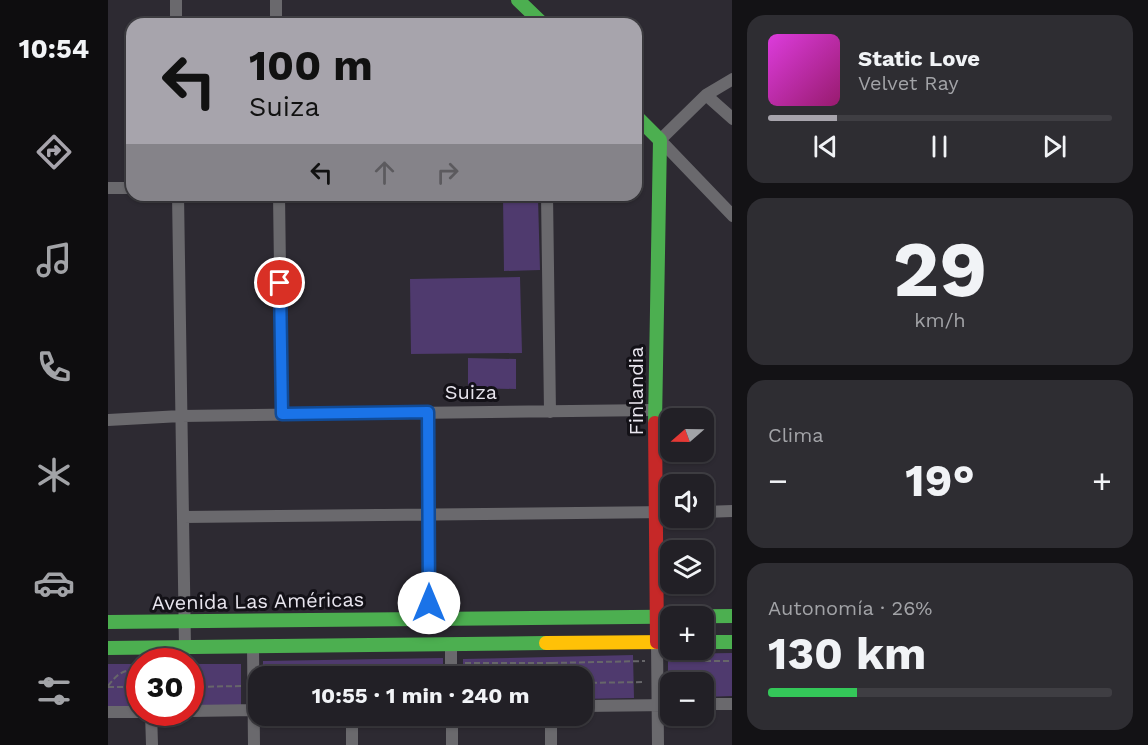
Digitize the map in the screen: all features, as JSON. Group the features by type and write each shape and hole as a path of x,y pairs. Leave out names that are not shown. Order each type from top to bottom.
{"main road":[{"path":"521,2 537,18"},
{"path":"642,122 660,140"},
{"name":"Finlandia","path":"660,140 655,410 660,474"},
{"name":"Finlandia","path":"660,628 657,617 662,528"},
{"name":"Avenida Las Américas","path":"108,622 732,616"},
{"path":"108,648 660,642"},
{"path":"714,642 732,642"}],"street":[{"path":"176,0 176,18"},
{"path":"276,0 276,18"},
{"path":"732,79 706,95 660,140 732,216"},
{"path":"706,95 732,119"},
{"path":"108,188 126,188"},
{"path":"178,201 185,647"},
{"path":"279,201 282,414"},
{"path":"547,201 550,412"},
{"name":"Suiza","path":"108,420 282,414 655,410"},
{"path":"428,412 429,619"},
{"path":"714,512 732,511"},
{"path":"183,517 660,512"},
{"path":"451,644 452,666"},
{"path":"253,646 253,666"},
{"path":"714,704 732,704"},
{"path":"593,706 660,705"},
{"path":"204,711 248,710"},
{"path":"108,712 126,712"},
{"path":"151,726 152,745"},
{"path":"254,745 255,726"},
{"path":"352,726 352,745"},
{"path":"452,726 452,745"},
{"path":"551,726 551,745"},
{"path":"658,745 661,726"}],"path":[{"path":"667,660 732,662"},
{"path":"459,663 645,662"},
{"path":"335,666 445,665"},
{"path":"108,687 116,675 126,670"},
{"path":"593,683 644,682"},
{"path":"204,687 248,686"},
{"path":"108,687 126,687"}],"shaded area":[{"path":"503,201 538,201 540,270 504,271"},
{"path":"520,277 522,353 411,354 410,279"},
{"path":"468,358 516,359 516,389 468,388"},
{"path":"714,653 732,653 732,696 714,697 714,672 668,672 668,660 714,660"},
{"path":"633,655 634,698 593,699 593,666 463,666 463,659"},
{"path":"443,658 443,666 263,666 263,661"},
{"path":"108,664 126,664 126,706 108,706"},
{"path":"204,664 241,664 241,706 204,706"}],"traffic: fast":[{"path":"518,0 537,18"},
{"path":"642,122 660,140 655,423"},
{"path":"108,622 732,616"},
{"path":"714,642 732,642"},
{"path":"108,648 546,643"}],"traffic: slow":[{"path":"546,643 660,642"}],"traffic: jam":[{"path":"655,423 657,642"}],"route":[{"path":"280,283 282,414 428,412 429,603"}]}
